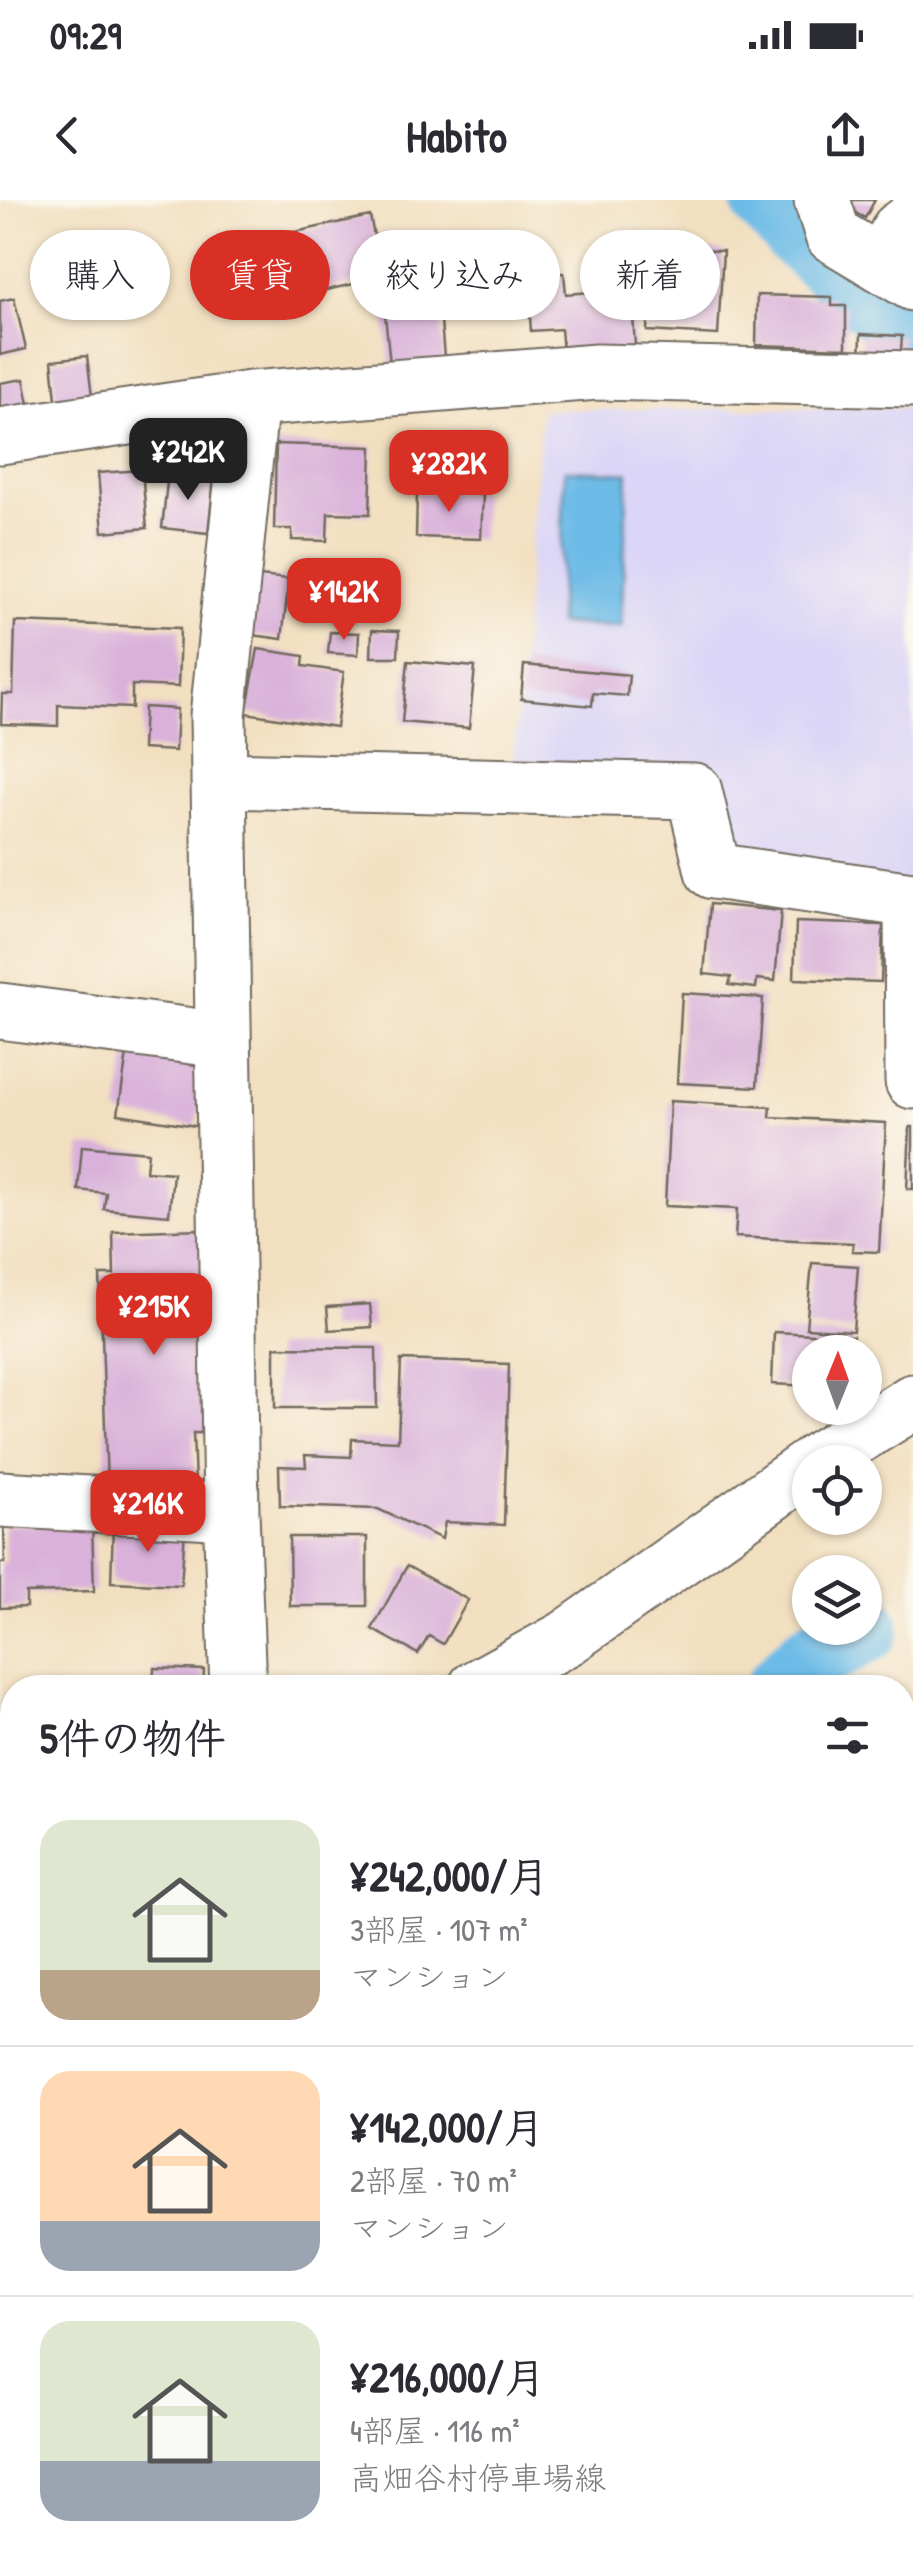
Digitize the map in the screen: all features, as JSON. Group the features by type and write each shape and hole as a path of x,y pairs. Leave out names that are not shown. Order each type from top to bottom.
{"street":[{"path":"822,200 833,235 897,274 899,230 913,220"},
{"path":"0,436 250,399 597,372 913,379"},
{"path":"237,1675 230,1512 218,716 250,399"},
{"path":"219,780 694,792 713,870 912,900 913,1080"},
{"path":"0,1011 223,1040"},
{"path":"844,1445 913,1402"},
{"path":"500,1675 567,1638 792,1479"},
{"path":"0,1498 230,1512"}],"shaded area":[{"path":"913,408 913,892 731,855 709,775 513,763 542,410"}],"water":[{"path":"565,470 628,473 621,627 558,624"}],"building":[{"path":"832,200 875,200 865,218"},
{"path":"370,216 373,230 350,230 350,285 330,289 330,230 304,230"},
{"path":"720,251 723,251 720,301"},
{"path":"560,273 564,273 566,294 580,293 580,320 633,320 636,359 564,364 561,329 531,331 530,320 560,320"},
{"path":"757,295 832,297 832,306 846,306 846,348 756,345"},
{"path":"14,298 26,349 0,355 0,301"},
{"path":"386,320 441,320 445,369 391,374"},
{"path":"647,320 719,320 718,335 647,331"},
{"path":"861,334 902,336 900,363 860,361"},
{"path":"87,356 93,405 57,409 52,360"},
{"path":"24,379 31,414 0,419 0,383"},
{"path":"276,444 372,447 370,514 328,513 327,541 292,540 292,529 274,529"},
{"path":"142,470 147,528 103,532 98,473"},
{"path":"168,473 214,478 208,533 162,528"},
{"path":"417,492 483,494 481,539 416,537"},
{"path":"259,576 289,579 282,639 252,635"},
{"path":"15,622 180,628 178,687 132,685 132,708 58,705 58,726 1,724 2,694 13,694"},
{"path":"372,630 399,631 398,657 371,657"},
{"path":"330,632 359,633 358,655 328,653"},
{"path":"258,649 304,656 303,666 344,672 336,727 246,713"},
{"path":"408,661 475,667 469,728 402,722"},
{"path":"524,665 629,675 627,696 593,693 592,706 521,699"},
{"path":"144,707 177,709 175,751 142,749"},
{"path":"710,904 781,911 775,981 757,979 756,988 729,985 731,977 704,974"},
{"path":"796,922 883,925 881,982 794,979"},
{"path":"682,993 763,998 757,1087 677,1083"},
{"path":"128,1047 207,1059 196,1126 118,1114"},
{"path":"670,1101 771,1107 770,1117 886,1123 879,1252 852,1251 853,1243 735,1237 737,1209 665,1206"},
{"path":"910,1127 913,1189 907,1189"},
{"path":"82,1146 148,1152 146,1171 173,1173 169,1215 104,1209 106,1193 78,1190"},
{"path":"201,1229 209,1433 193,1433 195,1484 107,1487 100,1275 114,1275 113,1232"},
{"path":"812,1263 858,1266 853,1331 806,1328"},
{"path":"370,1304 372,1327 329,1330 327,1307"},
{"path":"774,1332 833,1335 792,1335 792,1385 772,1384"},
{"path":"275,1347 376,1348 377,1408 275,1408"},
{"path":"401,1360 509,1364 504,1525 445,1522 442,1539 378,1509 280,1506 279,1466 306,1467 305,1455 351,1457 352,1439 398,1441"},
{"path":"92,1523 94,1591 26,1593 26,1607 0,1608 4,1525"},
{"path":"113,1526 185,1529 181,1585 111,1582"},
{"path":"289,1537 367,1537 367,1606 290,1606"},
{"path":"407,1566 468,1600 443,1644 429,1636 418,1654 372,1629"},
{"path":"154,1668 204,1670 204,1675 154,1675"}],"waterway":[{"path":"767,200 799,235 884,310 913,315"},
{"path":"794,1675 811,1658 834,1645"}]}
